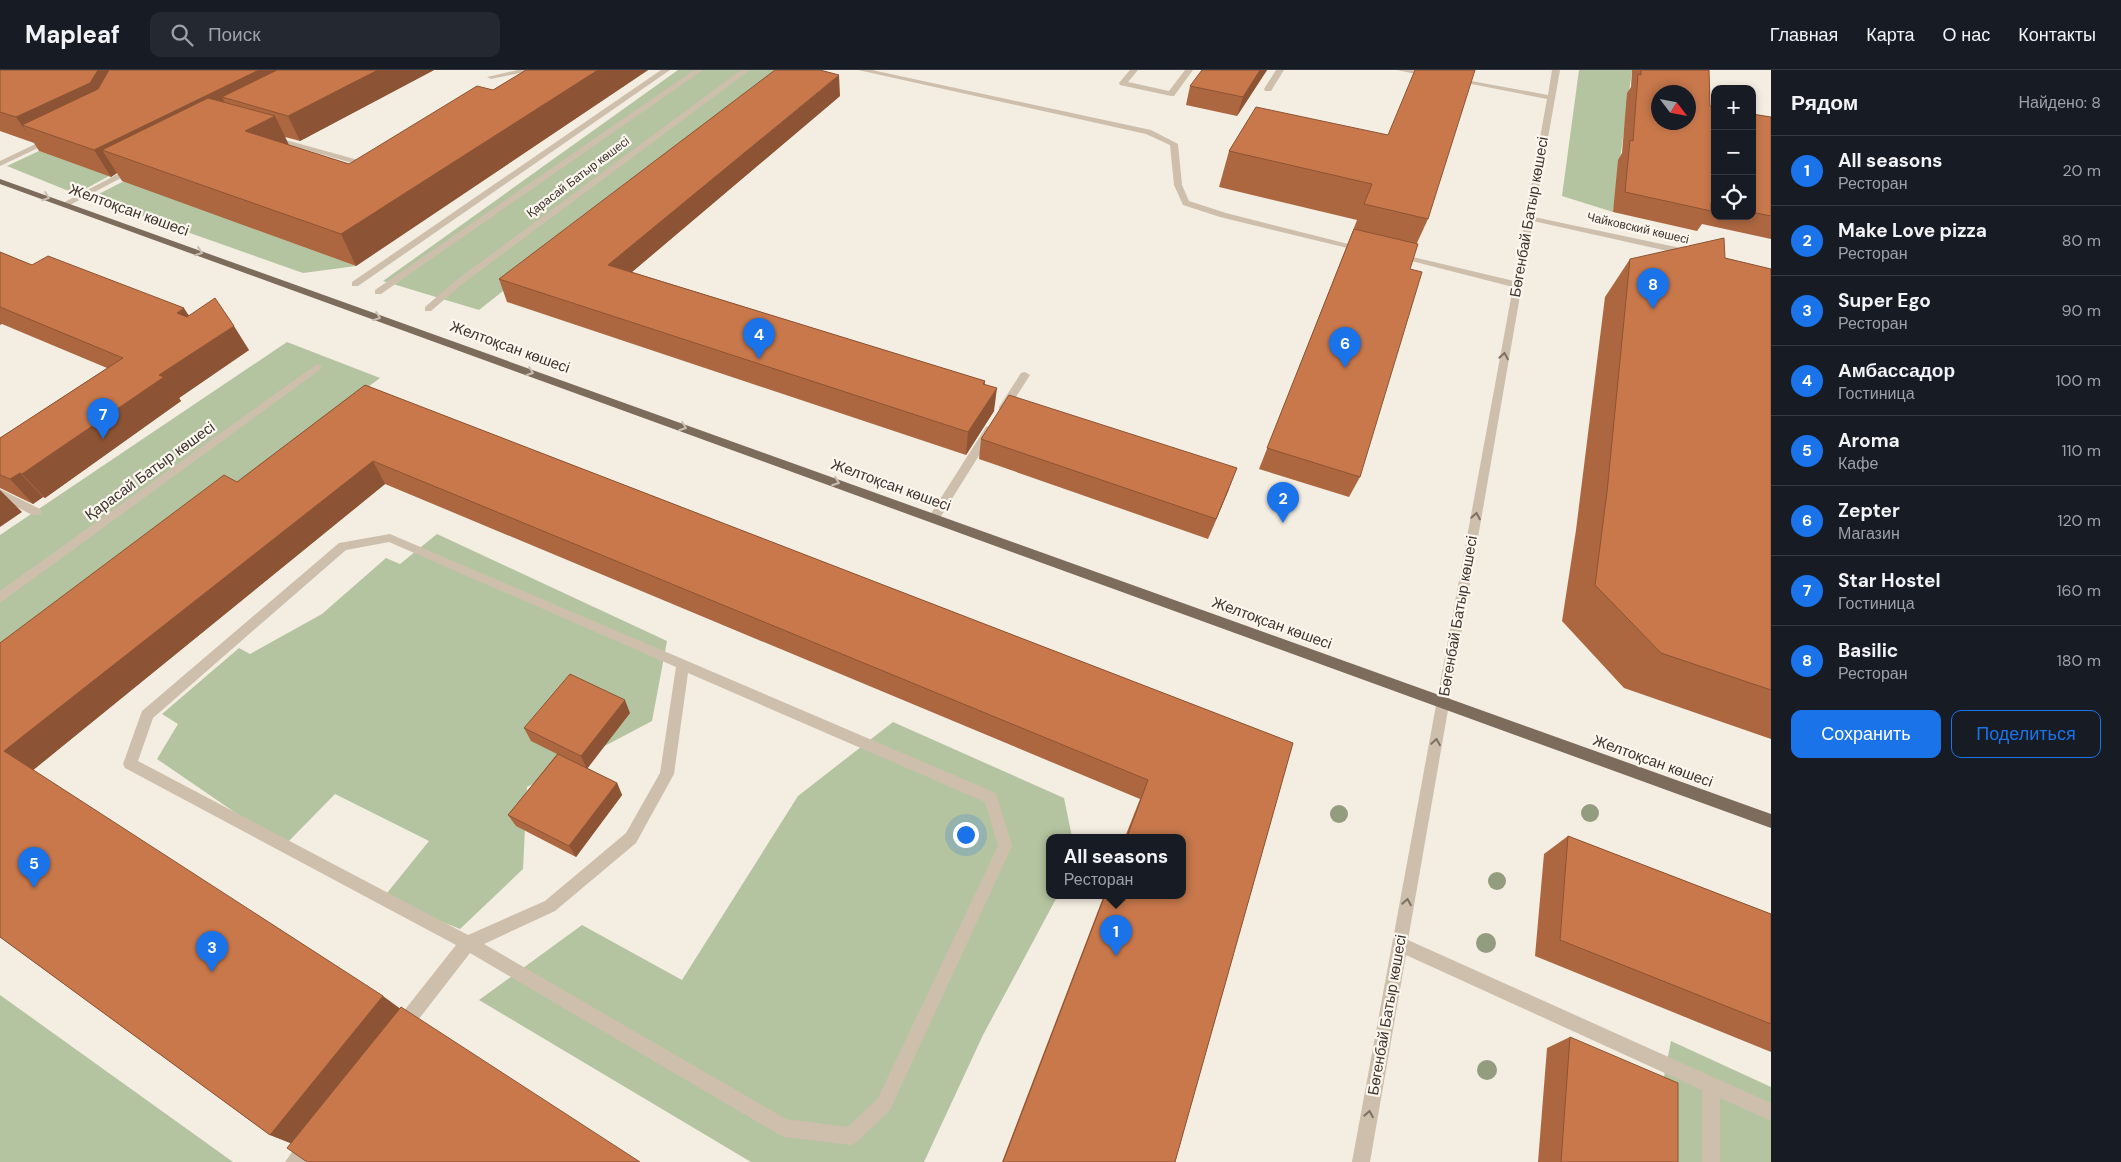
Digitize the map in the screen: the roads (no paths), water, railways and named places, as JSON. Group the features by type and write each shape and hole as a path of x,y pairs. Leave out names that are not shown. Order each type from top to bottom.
{"main road":[{"name":"Желтоқсан көшесі","path":"0,181 1771,821"}],"street":[{"path":"491,76 530,70"},
{"path":"355,284 666,70"},
{"name":"Қарасай Батыр көшесі","path":"378,292 699,70"},
{"name":"Қарасай Батыр көшесі","path":"428,308 458,283 746,70"},
{"path":"862,70 1148,132 1174,144 1178,185 1186,203 1223,215 1374,251"},
{"path":"1134,70 1123,83 1171,94 1189,70"},
{"path":"1268,90 1280,70"},
{"path":"1401,70 1437,77"},
{"name":"Бөгенбай Батыр көшесі","path":"1361,1162 1556,70"},
{"path":"1446,78 1551,98"},
{"path":"259,134 360,163 376,154"},
{"path":"0,164 60,136"},
{"path":"65,204 143,164"},
{"name":"Чайковский көшесі","path":"1529,218 1696,254"},
{"path":"1383,253 1517,286"},
{"name":"Қарасай Батыр көшесі","path":"0,598 317,367"},
{"path":"934,518 1024,375"},
{"path":"0,493 36,512"},
{"path":"390,538 991,798 1005,846 884,1104 851,1136 784,1128 468,943 130,764 147,716 343,546 390,538"},
{"path":"392,1039 468,943 550,906 631,838 667,774 683,664"},
{"path":"1400,944 1771,1112"},
{"path":"1711,1084 1711,1162"},
{"path":"294,1162 321,1129"}],"place":[{"name":"Basilic","path":"1653,309"},
{"name":"Амбассадор","path":"759,359"},
{"name":"Zepter","path":"1345,368"},
{"name":"Star Hostel","path":"103,439"},
{"name":"Make Love pizza","path":"1283,523"},
{"name":"Aroma","path":"34,888"},
{"name":"All seasons","path":"1116,956"},
{"name":"Super Ego","path":"212,972"}]}
